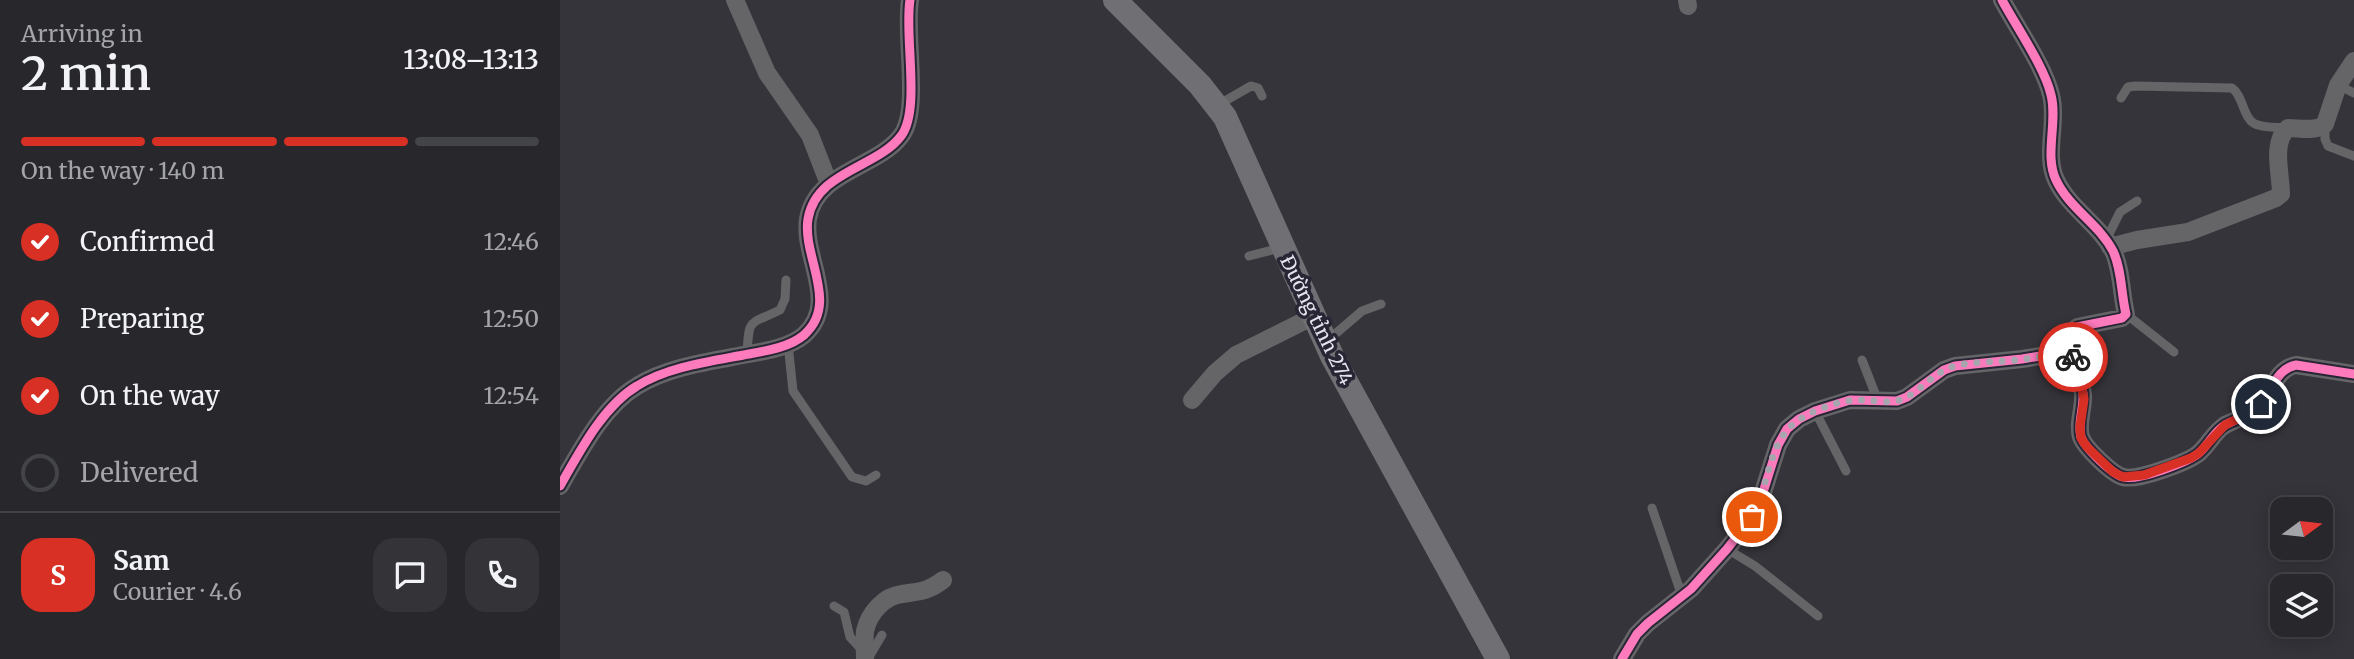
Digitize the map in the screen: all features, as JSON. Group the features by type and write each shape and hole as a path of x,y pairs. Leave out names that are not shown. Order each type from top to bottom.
{"main road":[{"name":"Đường tỉnh 274","path":"1115,0 1200,85 1225,117 1326,342 1499,659"}],"street":[{"path":"735,0 759,58 810,135 829,184"},
{"path":"560,486 592,432 630,390 653,378 700,363 788,344 803,337 814,323 819,307 819,289 809,239 808,219 814,203 829,184 891,146 908,124 911,108 908,26 910,0"},
{"path":"2003,0 2051,93 2052,165 2055,178 2061,189 2108,244 2117,264 2126,314 2122,318 2077,327 2073,333 2071,351 2084,399 2081,438 2087,447 2113,472 2123,477 2144,475 2199,453 2225,425 2261,404 2287,367 2296,365 2354,374"},
{"path":"2108,244 2188,232 2276,198 2281,194 2278,146 2282,133 2288,128 2322,127 2346,89 2354,61"},
{"path":"1192,400 1215,373 1236,355 1314,316"},
{"path":"1622,659 1637,634 1683,597 1727,549 1759,505 1778,445 1787,429 1799,419 1850,400 1897,401 1907,397 1944,370 1955,366 2071,351"},
{"path":"866,657 865,630 883,600 900,594 919,593 943,580"}],"lane":[{"path":"1216,106 1251,86 1258,88 1262,96"},
{"path":"2121,99 2128,87 2135,86 2232,88 2238,92 2251,122 2256,125 2288,128"},
{"path":"2325,124 2328,146 2354,156"},
{"path":"2108,244 2120,212 2137,201"},
{"path":"1249,257 1282,247"},
{"path":"747,354 749,327 755,320 780,310 785,299 786,280"},
{"path":"1326,342 1362,311 1381,304"},
{"path":"2126,314 2174,352"},
{"path":"788,344 793,391 852,477 866,481 876,475"},
{"path":"1863,360 1878,401"},
{"path":"1815,411 1846,471"},
{"path":"1652,508 1683,597"},
{"path":"1727,549 1755,566 1818,616"},
{"path":"834,606 844,612 850,637 866,657 883,635"}],"cycle path":[{"path":"560,486 584,445 613,405 637,386 686,366 781,347 804,335 814,322 819,309 820,294 810,249 808,219 813,203 823,190 848,171 890,147 901,136 907,124 911,91 910,0"},
{"path":"2002,0 2048,84 2053,105 2051,160 2056,180 2068,199 2107,241 2116,258 2120,274 2126,314 2122,318 2077,327 2073,335 2072,352 2083,394 2080,432 2093,454 2123,477 2151,474 2193,457 2221,428 2251,413 2263,401 2278,376 2289,367 2296,365 2354,374"},
{"path":"1622,659 1637,634 1691,589 1752,517 1759,505 1778,445 1787,429 1799,419 1850,400 1897,401 1907,397 1944,370 1955,366 2071,351"}],"way so far":[{"path":"1752,517 1759,505 1778,445 1787,429 1815,411 1850,400 1897,401 1907,397 1944,370 1955,366 2071,351 2073,357"}],"route":[{"path":"2073,357 2084,399 2081,438 2113,472 2123,477 2134,478 2191,458 2199,453 2217,431 2261,404"}]}
